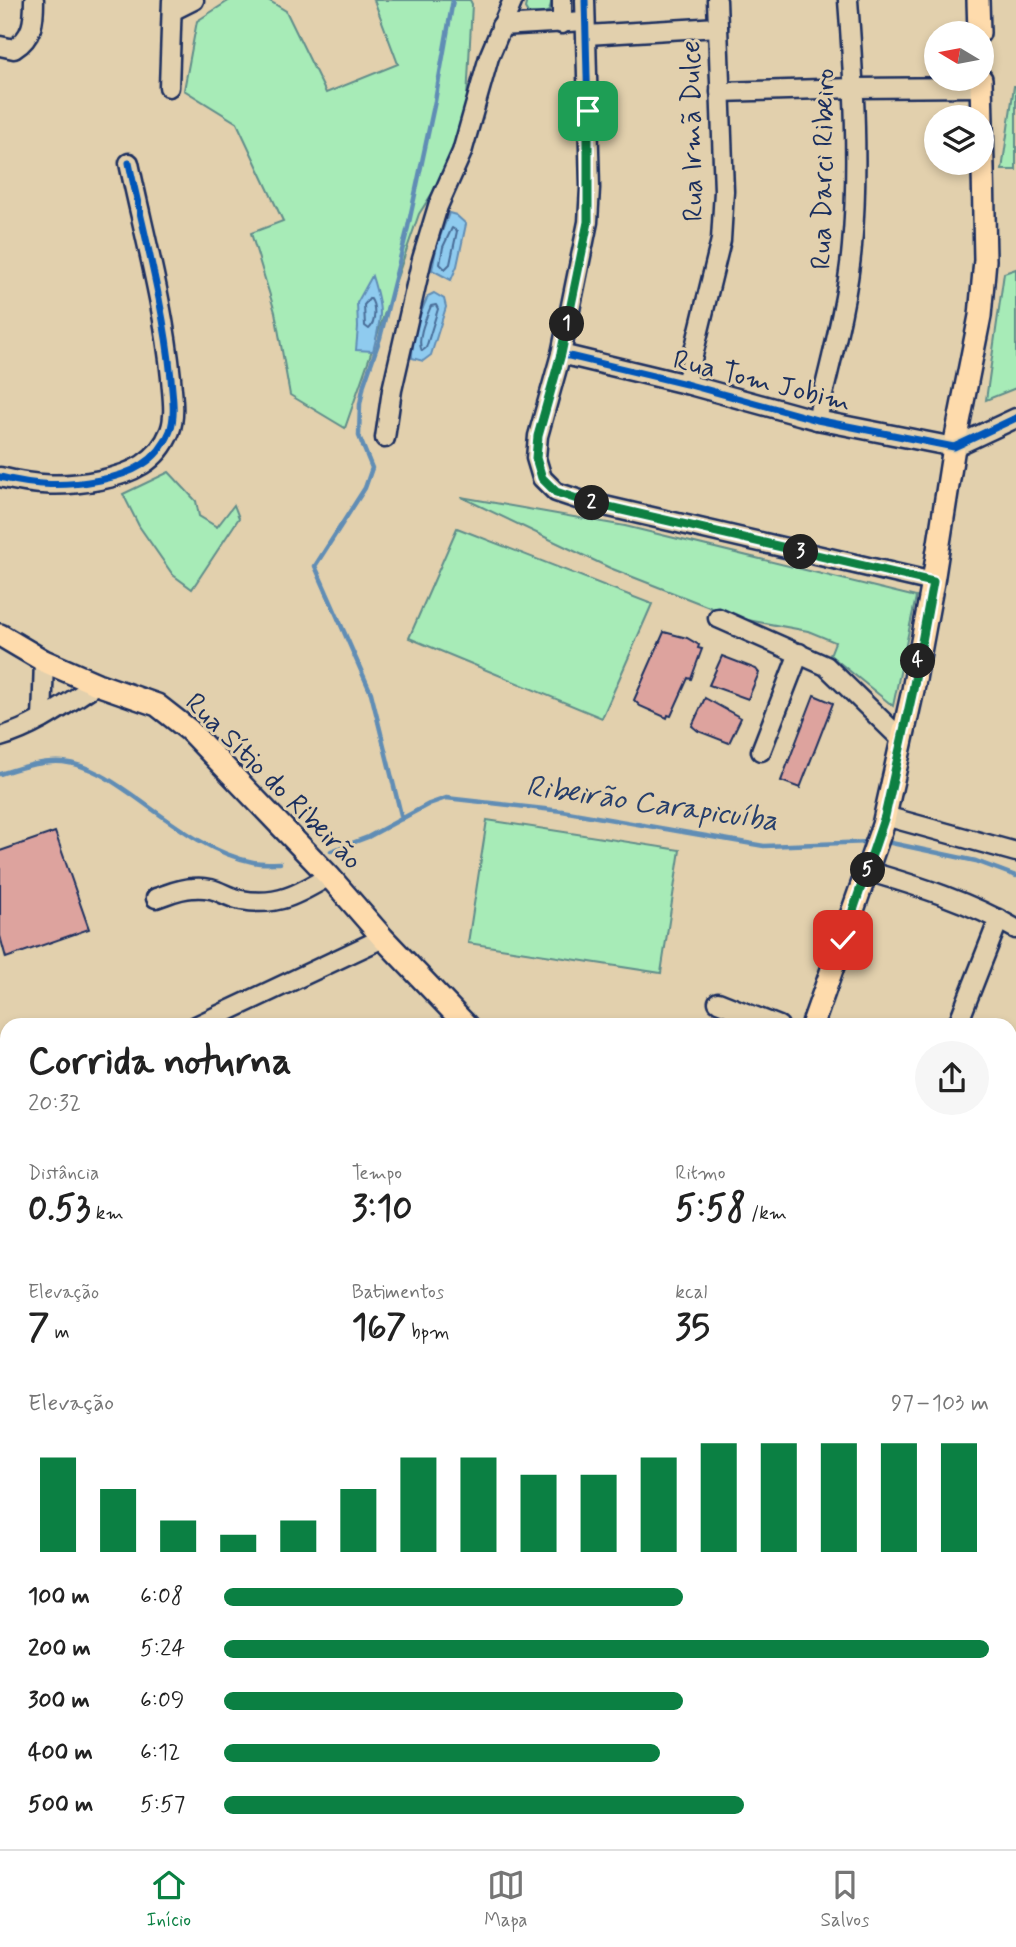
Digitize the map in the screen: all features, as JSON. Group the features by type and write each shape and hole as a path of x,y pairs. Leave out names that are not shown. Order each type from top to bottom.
{"main road":[{"path":"978,0 979,21"},
{"path":"815,1018 884,821 933,582 954,447 980,316 985,260 981,91"},
{"name":"Rua Sítio do Ribeirão","path":"0,635 44,661 97,684 157,705 189,730 329,876 383,938 459,1018"}],"street":[{"path":"7,48 25,42 32,28 34,0"},
{"path":"169,87 172,5 194,0"},
{"path":"385,438 392,390 422,259 438,206 462,152 489,57 513,0"},
{"path":"562,0 562,24"},
{"path":"585,0 590,188 588,222 561,354 538,436 536,458 542,478 556,492 583,501 933,582"},
{"name":"Rua Irmã Dulce","path":"686,384 721,240 724,191 717,0"},
{"name":"Rua Darci Ribeiro","path":"817,420 848,283 855,208 855,88 848,0"},
{"path":"501,26 562,24 586,28 718,27"},
{"path":"720,92 924,85"},
{"path":"0,477 20,482 69,486 126,475 158,454 171,429 173,402 167,340 129,163"},
{"name":"Rua Tom Jobim","path":"561,354 686,384 817,420 954,447"},
{"path":"954,447 1016,418"},
{"path":"718,618 826,666 902,740"},
{"path":"761,751 799,653"},
{"path":"42,719 44,661"},
{"path":"0,737 15,733 42,719 97,684"},
{"path":"884,821 1016,852"},
{"path":"870,865 999,919 1016,929"},
{"path":"156,898 192,888 216,889 239,900 267,902 295,896 329,876"},
{"path":"960,1018 999,919"},
{"path":"213,1018 383,938"},
{"path":"718,1002 759,1018"}],"green space":[{"path":"230,0 268,0 286,11 326,93 398,64 374,0 470,0 472,4 466,118 456,156 419,214 345,428 290,395 275,312 251,233 283,221 237,123 184,90 197,21"},
{"path":"527,0 552,0 549,11 542,14 528,13 525,8"},
{"path":"1014,86 1016,170 1002,170"},
{"path":"1016,269 1016,388 986,400 1004,273"},
{"path":"169,472 196,501 199,516 217,527 234,505 239,518 192,589 173,575 139,526 123,494"},
{"path":"461,497 625,526 916,597 893,706 830,655 835,642 808,631 737,618 610,568"},
{"path":"457,528 652,604 602,718 409,638"},
{"path":"487,820 680,850 661,973 468,943"}],"water":[{"path":"449,213 456,215 466,224 457,266 451,280 432,270 437,245"},
{"path":"372,276 380,306 378,329 373,351 356,350 357,303"},
{"path":"434,293 444,299 446,307 431,355 423,361 412,358 413,341 428,296"}],"building":[{"path":"664,632 687,638 702,649 691,679 688,678 671,716 668,715 667,718 640,706 634,700"},
{"path":"722,656 756,669 759,673 748,699 709,685"},
{"path":"814,695 833,703 800,788 781,781"},
{"path":"705,698 741,718 729,743 692,726"},
{"path":"55,832 89,929 6,958 0,936 0,851"}],"waterway":[{"path":"402,819 371,693 315,566 365,488 372,468 359,436 360,404 408,227 453,0"},
{"name":"Ribeirão Carapicuíba","path":"0,774 47,762 82,766 108,779 189,834 220,851 253,862 280,863"},
{"name":"Ribeirão Carapicuíba","path":"331,851 368,837 429,804 446,798 562,811 764,846 870,842"},
{"name":"Ribeirão Carapicuíba","path":"882,841 976,861 1016,876"}],"cycle path":[{"path":"585,0 590,188 588,222 561,354 538,436 536,458 542,478 556,492 583,501 933,582"},
{"path":"0,477 50,485 74,484 111,477 133,470 151,459 170,431 173,405 168,351 159,297 129,163"},
{"path":"561,354 686,384 817,420 954,447 1016,418"}],"route":[{"path":"588,111 588,222 561,354 538,436 536,458 542,478 556,492 583,501 933,582 913,690 885,816 843,940"}]}
